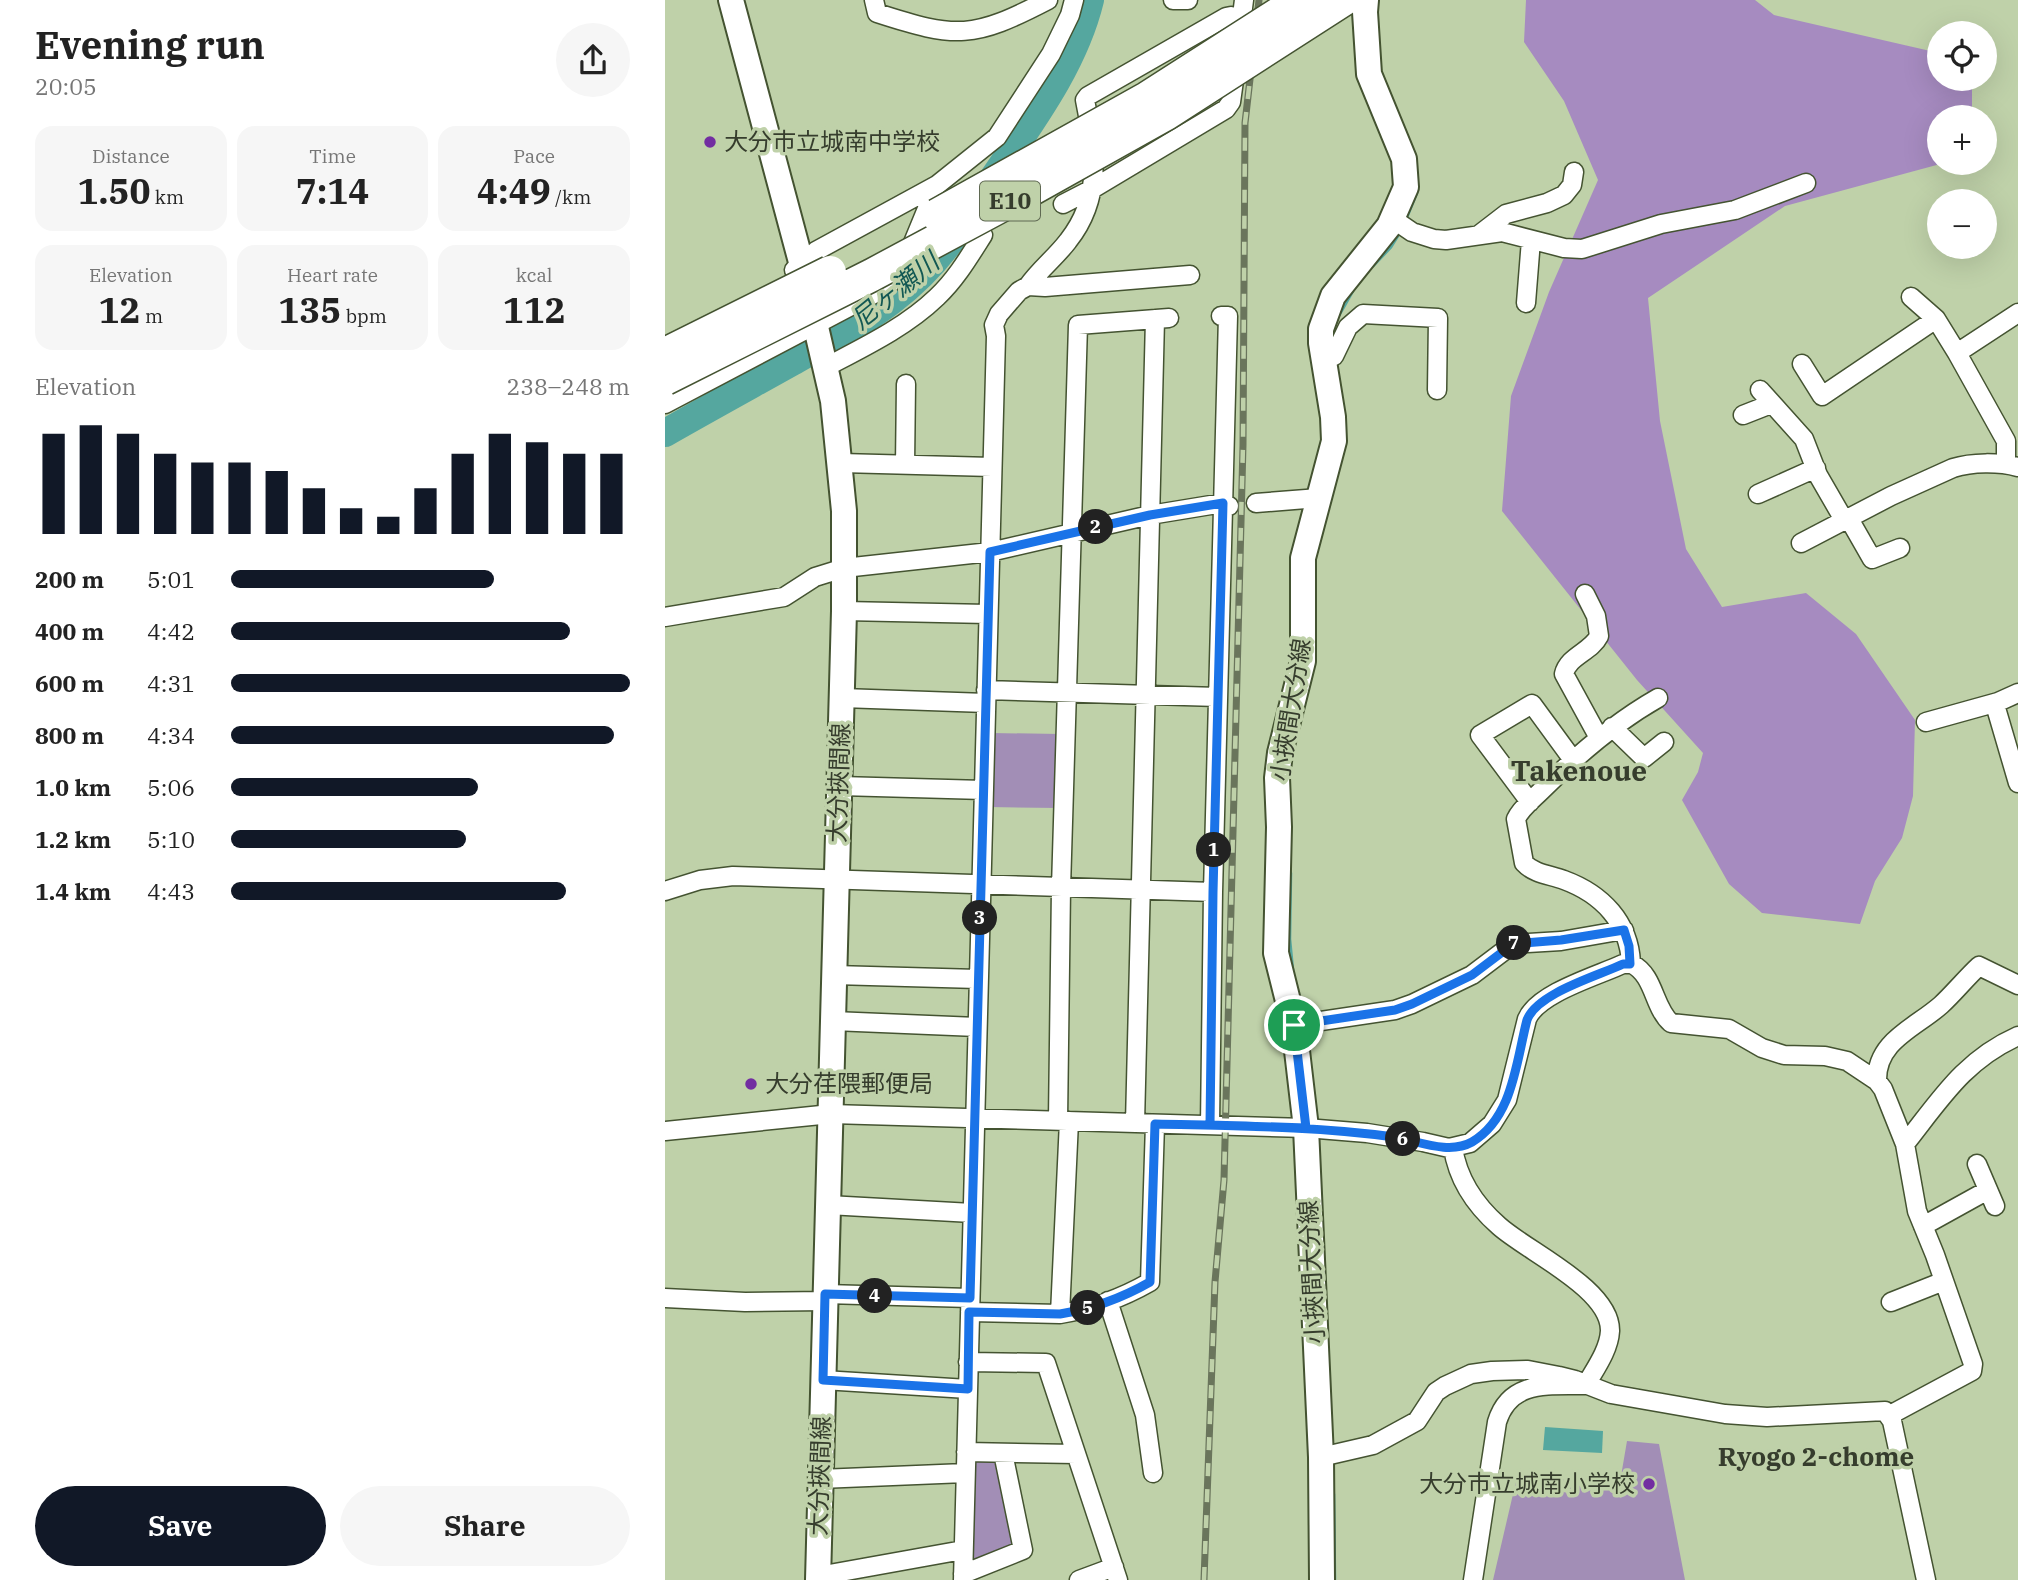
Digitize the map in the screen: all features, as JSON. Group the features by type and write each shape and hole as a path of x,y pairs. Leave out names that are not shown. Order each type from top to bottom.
{"highway":[{"name":"E10","path":"665,354 865,254 1013,174 1147,98 1300,0"},
{"name":"E10","path":"665,379 872,275 1025,193 1166,114 1343,0"}],"main road":[{"name":"大分挾間線","path":"731,0 817,326 841,463 845,568 818,1578"},
{"name":"小挾間大分線","path":"1322,1580 1321,1457 1306,1128 1294,1025 1276,953 1279,835 1277,767 1303,661 1303,558 1334,441 1321,329 1328,306 1339,286 1384,234 1400,224 1406,187 1404,159 1369,74 1366,0"}],"street":[{"path":"874,0 877,13 932,31 955,33 998,24 1048,0"},
{"path":"665,337 782,281 801,262 845,233 937,185 1001,133 1059,38 1074,0"},
{"path":"1173,0 1188,0"},
{"path":"1063,204 1226,109 1231,102 1244,0"},
{"path":"1003,1453 1023,1550 963,1577 996,336 994,325 999,314 1019,291 1028,286 1079,226 1094,188 1093,139 1085,100 1088,96 1226,17 1231,16 1241,23"},
{"path":"1480,233 1506,214 1548,203 1564,195 1572,186 1573,172"},
{"path":"1400,224 1446,240 1480,233 1502,232 1564,248 1583,248 1661,224 1743,208 1806,183"},
{"path":"665,404 887,287 903,267 937,185"},
{"path":"826,367 894,330 937,298 958,274 983,236"},
{"path":"1526,303 1531,240"},
{"path":"1028,286 1190,275"},
{"path":"1801,543 1846,518 1953,468 2012,466 2006,441 1957,353 1936,319 1911,297"},
{"path":"1957,353 2018,313"},
{"path":"1323,360 1334,356 1352,321 1363,314 1438,318 1437,390"},
{"path":"1210,1125 1218,696 1226,505 1228,316 1221,316"},
{"path":"1060,1314 1064,1121 1061,888 1078,325 1162,318 1150,515 1135,1123"},
{"path":"1802,364 1822,396 1936,319"},
{"path":"905,465 906,384"},
{"path":"1743,415 1766,397 1804,439 1816,468 1872,559 1900,548"},
{"path":"841,463 992,467"},
{"path":"1758,494 1816,468"},
{"path":"1256,503 1319,498"},
{"path":"665,617 784,597 815,576 845,568 990,552 1150,515 1226,505"},
{"path":"1585,594 1596,616 1599,636 1590,648 1570,663 1564,674 1606,732 1644,758 1664,742"},
{"path":"844,611 988,614"},
{"path":"842,698 986,697 1067,692 1218,696"},
{"path":"1926,722 1998,702 2018,693"},
{"path":"1630,964 1629,946 1624,930 1609,908 1576,885 1533,870 1524,863 1516,819 1573,760 1606,732 1658,698"},
{"path":"1998,702 1996,708 2018,783"},
{"path":"1530,802 1480,734 1532,704 1573,760"},
{"path":"839,786 984,790"},
{"path":"665,891 719,877 1213,892"},
{"path":"1294,1025 1395,1010 1412,1004 1472,975 1513,944 1624,930"},
{"path":"665,1131 831,1114 1306,1128 1367,1133 1453,1148 1470,1143 1478,1137 1492,1125 1503,1108 1532,1009 1553,995 1623,964 1636,965 1649,981 1671,1023 1729,1029 1762,1048 1784,1055 1825,1056 1847,1062 1877,1081 1883,1089 1905,1144 1915,1200 1923,1226 1973,1364 1972,1371 1889,1415"},
{"path":"1877,1081 1878,1062 1888,1046 1942,1004 1979,965 2018,985"},
{"path":"834,975 978,979"},
{"path":"833,1021 977,1027"},
{"path":"1905,1144 1973,1062 2018,1036"},
{"path":"665,1298 745,1302 825,1298 970,1305 1060,1314 1108,1301 1150,1282 1155,1124"},
{"path":"1453,1148 1460,1176 1484,1212 1508,1233 1585,1289 1602,1306 1610,1326 1609,1340 1586,1385"},
{"path":"1923,1226 1991,1198 1977,1164"},
{"path":"828,1205 972,1213"},
{"path":"1891,1302 1944,1280"},
{"path":"1108,1301 1145,1415 1153,1474"},
{"path":"968,1362 1046,1363 1116,1574 1079,1580"},
{"path":"1321,1457 1365,1448 1411,1425 1436,1392 1457,1380 1471,1374 1506,1370 1528,1370 1575,1380 1611,1394 1738,1415 1767,1417 1885,1411 1889,1415 1926,1580"},
{"path":"823,1380 968,1389"},
{"path":"1473,1580 1497,1422 1502,1408 1513,1394 1519,1391 1586,1385"},
{"path":"966,1452 1076,1454"},
{"path":"820,1479 965,1473"},
{"path":"818,1578 963,1550"}],"shaded area":[{"path":"1526,0 1755,0 1774,15 1927,50 1927,91 1972,91 1972,105 1927,105 1927,168 1785,206 1648,298 1660,421 1686,549 1722,607 1806,593 1856,634 1915,720 1913,796 1902,838 1875,881 1860,924 1762,913 1729,884 1682,800 1698,772 1703,753 1637,680 1502,511 1511,396 1549,292 1598,180 1564,101 1524,42"},
{"path":"991,733 1060,734 1059,808 989,807"},
{"path":"1627,1441 1659,1444 1685,1580 1493,1580 1517,1477 1620,1482"},
{"path":"997,1457 1015,1547 968,1563 972,1461"}],"water":[{"path":"1545,1427 1603,1431 1602,1453 1543,1450"}],"waterway":[{"name":"尼ヶ瀬川","path":"986,189 1032,122 1060,75 1072,51 1090,0"},
{"path":"1405,220 1416,193"},
{"name":"尼ヶ瀬川","path":"665,433 864,320 906,289 925,271 961,226"},
{"path":"1373,265 1390,247 1400,231"},
{"path":"1339,314 1352,291"},
{"path":"1290,873 1289,939 1292,970"},
{"path":"1333,1494 1334,1579"}],"railway":[{"path":"1204,1580 1215,1282 1224,1180 1243,445 1245,123 1259,0"}],"place":[{"name":"大分市立城南中学校","path":"710,142"},
{"name":"大分荏隈郵便局","path":"751,1084"},
{"name":"大分市立城南小学校","path":"1649,1484"}],"district":[{"name":"Takenoue","path":"1579,771"},
{"name":"Ryogo 2-chome","path":"1816,1457"}],"route":[{"path":"1294,1025 1306,1128 1210,1125 1223,503 1150,515 990,552 970,1298 825,1294 823,1380 968,1389 969,1312 1060,1314 1099,1305 1150,1282 1155,1124 1306,1128 1367,1133 1449,1148 1470,1143 1492,1125 1507,1100 1532,1009 1553,995 1623,964 1630,964 1629,946 1624,930 1561,940 1521,942 1513,944 1472,975 1412,1004 1395,1010 1294,1025"}]}
